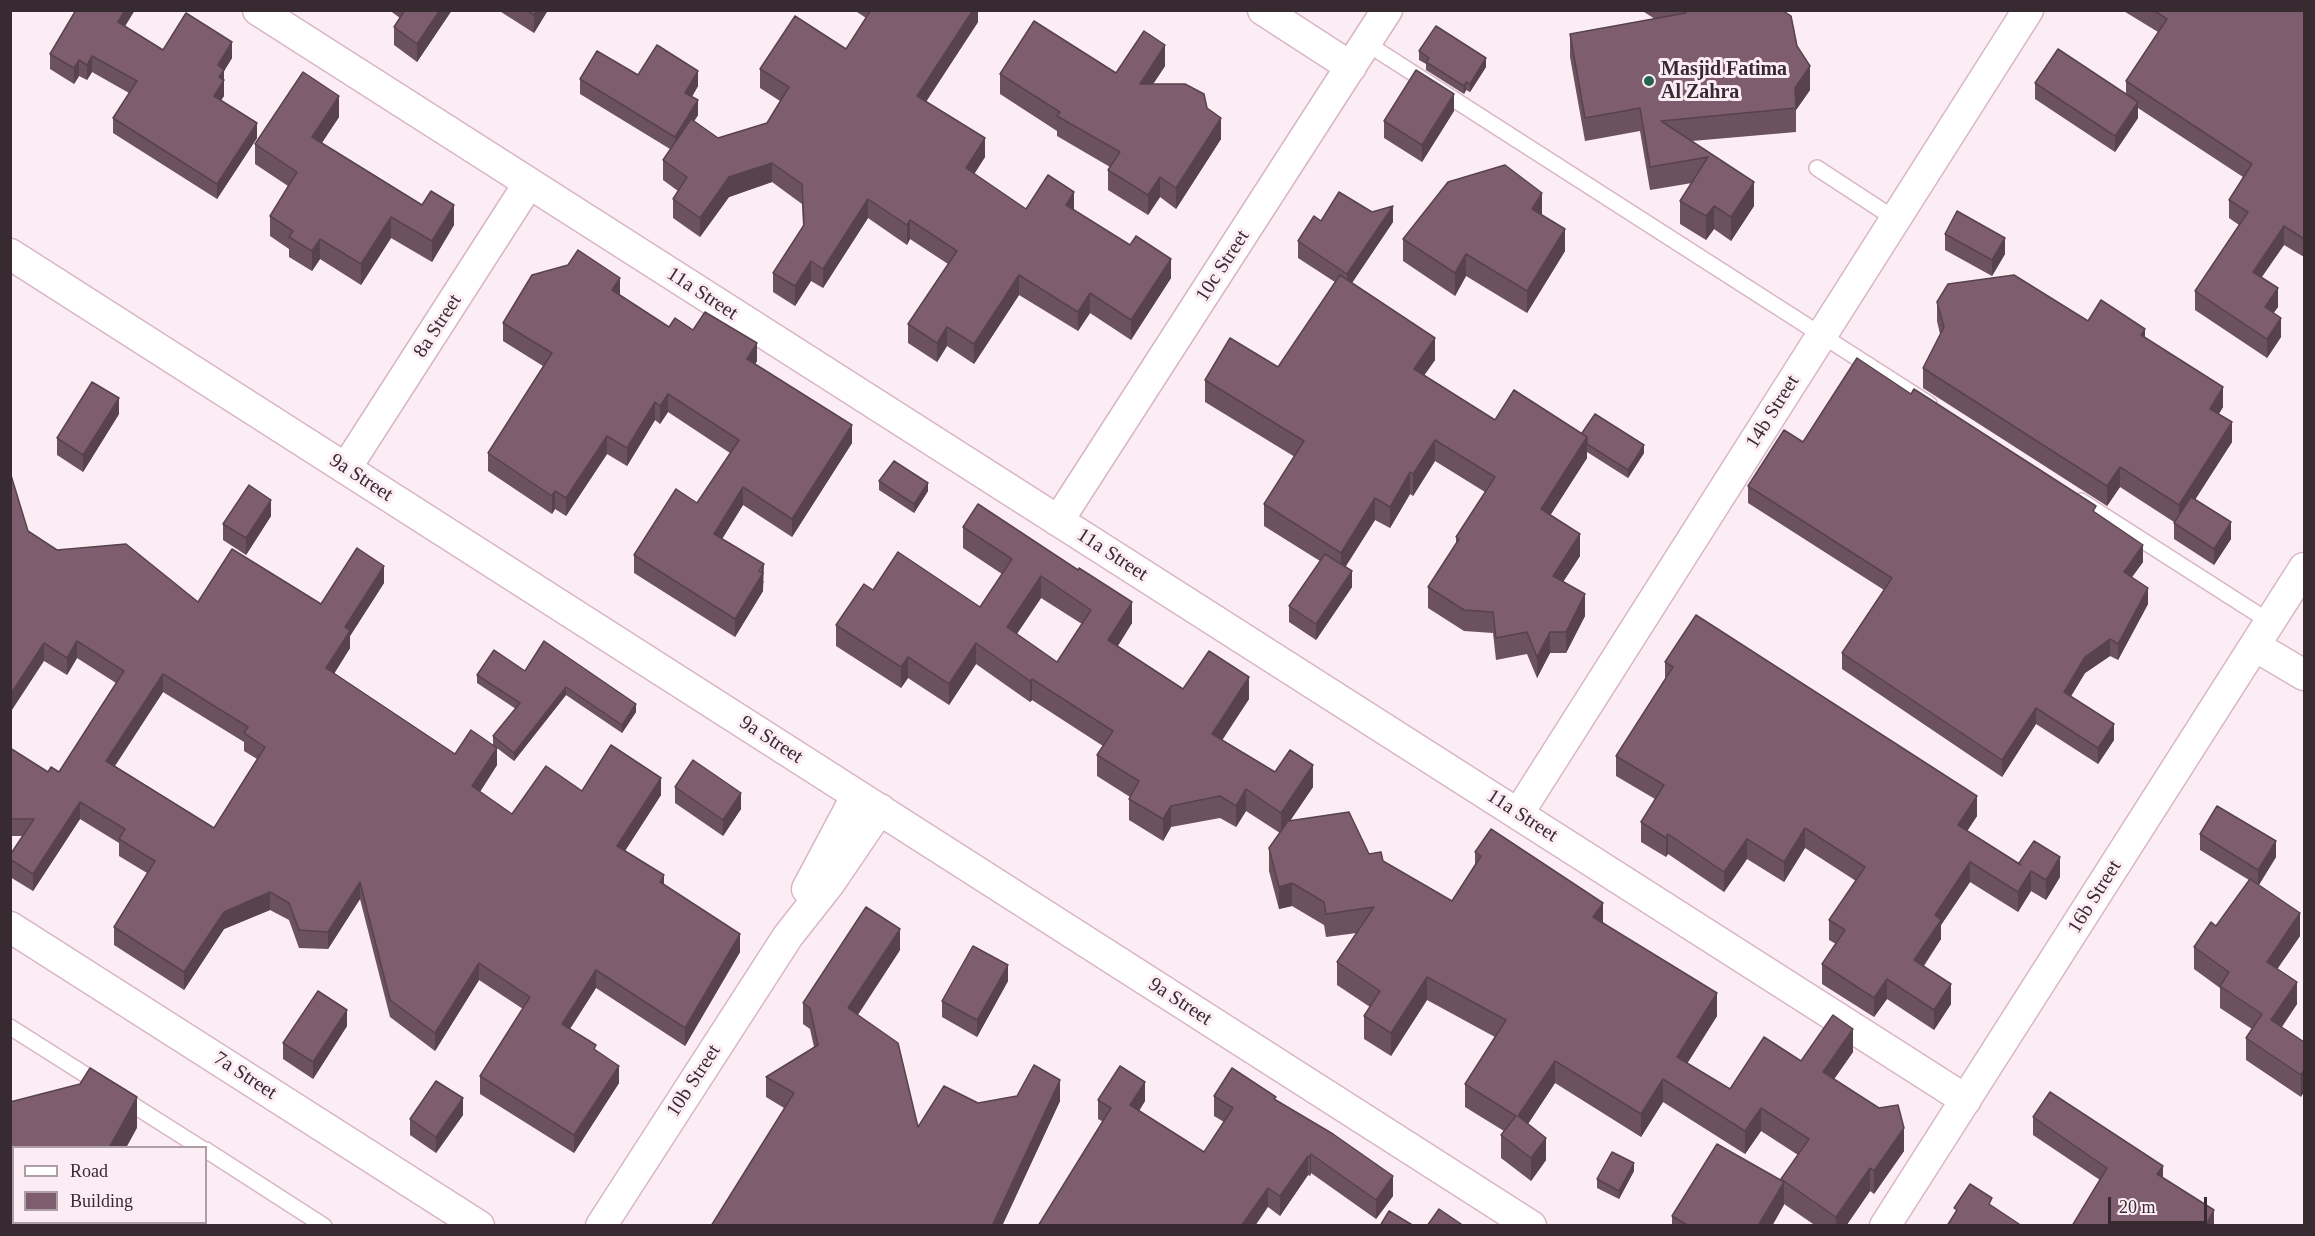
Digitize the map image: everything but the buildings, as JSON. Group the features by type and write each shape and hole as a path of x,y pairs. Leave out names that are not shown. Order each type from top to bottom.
{"street":[{"name":"11a Street","path":"258,10 1966,1100"},
{"path":"1263,10 1358,55"},
{"name":"10c Street","path":"1058,521 1387,10"},
{"name":"14b Street","path":"1518,814 2028,10"},
{"name":"8a Street","path":"346,468 529,183"},
{"name":"9a Street","path":"10,254 1531,1226"},
{"name":"16b Street","path":"1886,1226 2304,568"},
{"path":"2262,634 2304,675"},
{"name":"10b Street","path":"601,1226 788,936 829,884 868,802"},
{"name":"7a Street","path":"10,927 477,1225"}],"lane":[{"path":"1358,55 1822,335 1941,411"},
{"path":"1817,168 1895,219"},
{"path":"2071,494 2262,634"},
{"path":"14,1035 198,1146"},
{"path":"207,1151 324,1226"}],"place":[{"name":"Masjid Fatima Al Zahra","path":"1649,81"}]}
